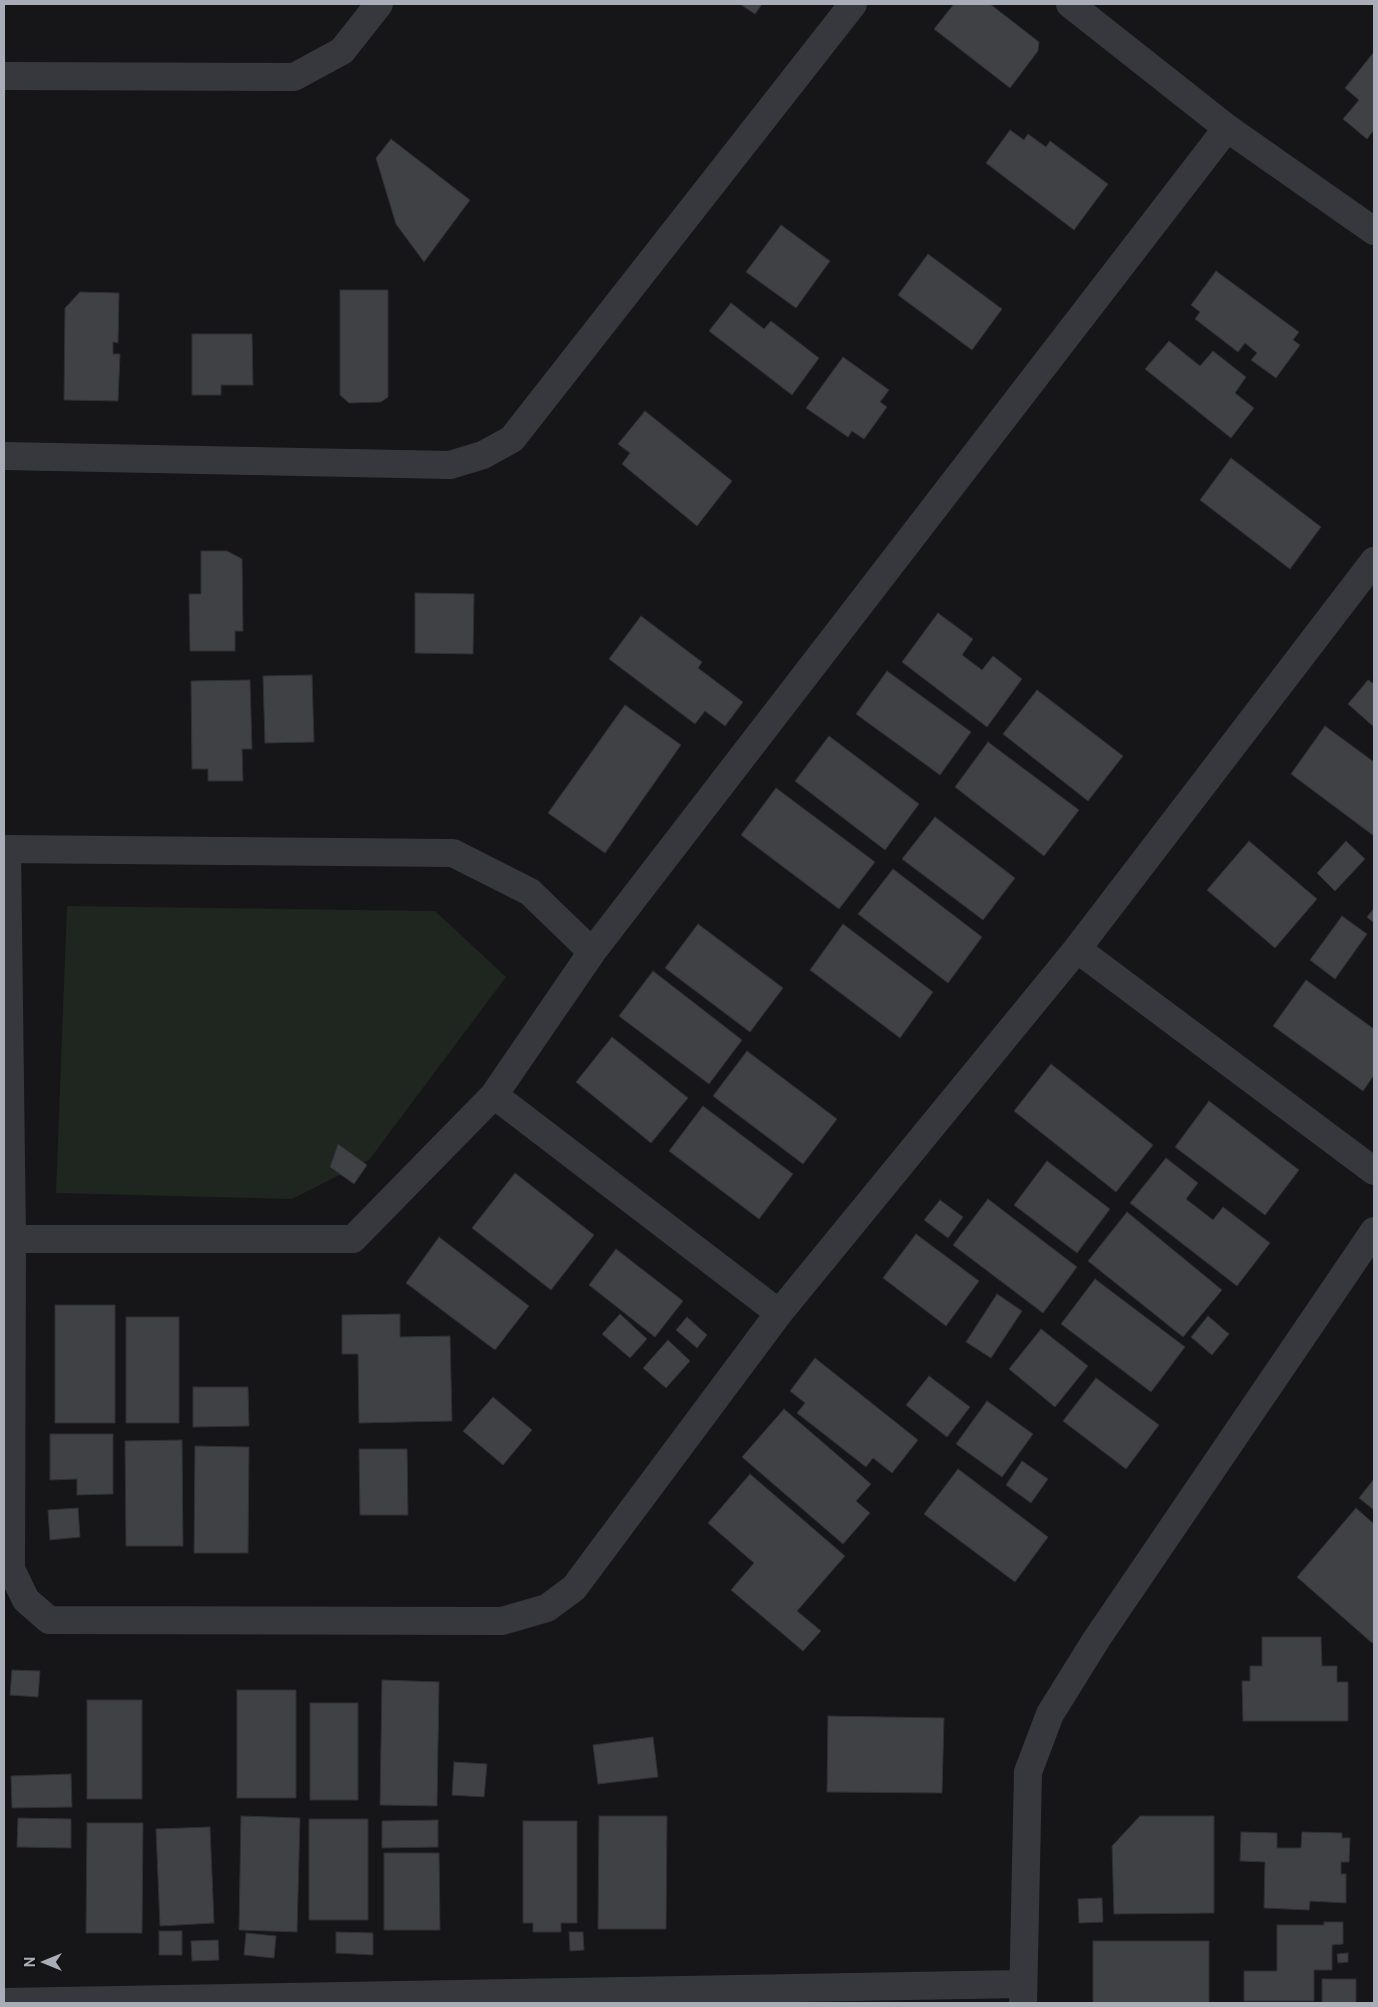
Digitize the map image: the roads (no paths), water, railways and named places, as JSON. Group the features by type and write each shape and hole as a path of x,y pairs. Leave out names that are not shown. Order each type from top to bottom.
{"street":[{"path":"4,76 294,77 342,51 379,4"},
{"path":"4,456 450,465 483,456 512,439 853,4"},
{"path":"1070,4 1227,128 1374,231"},
{"path":"12,1239 353,1239 494,1095 592,952 1227,128"},
{"path":"592,952 530,892 453,853 6,849 12,1239 11,1569 26,1600 49,1620 502,1621 546,1608 574,1588 779,1313 1077,949 1374,561"},
{"path":"1077,949 1374,1171"},
{"path":"494,1095 779,1313"},
{"path":"4,2002 1023,1993 1028,1772 1050,1714 1096,1640 1374,1231"}]}
